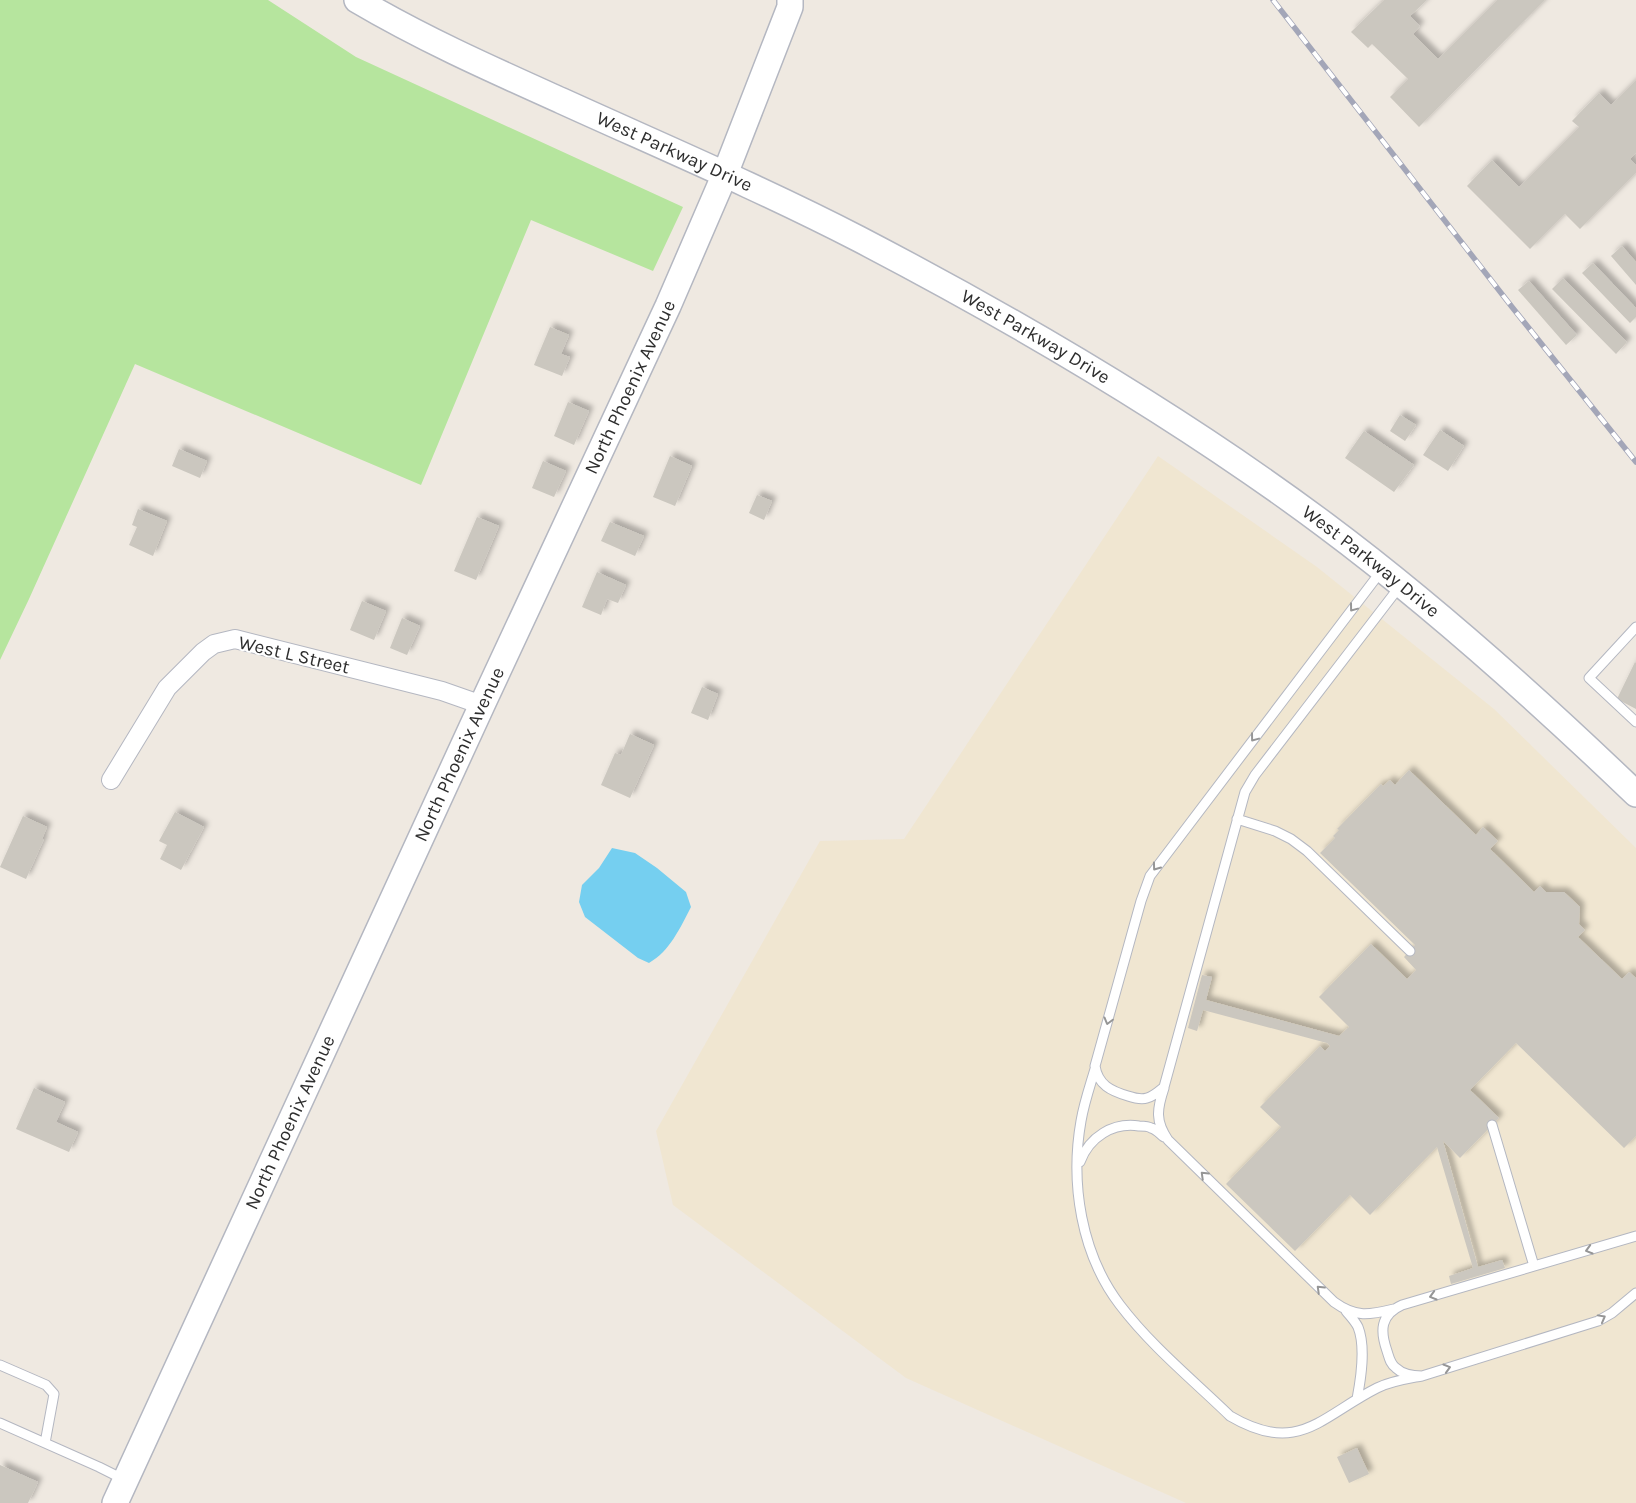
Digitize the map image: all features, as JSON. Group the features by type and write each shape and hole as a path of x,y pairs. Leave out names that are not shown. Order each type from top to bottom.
{"street":[{"name":"West Parkway Drive","path":"358,0 402,26 502,74 725,174 856,238 1006,318 1128,391 1237,462 1326,525 1392,577 1485,654 1577,737 1636,794"},
{"name":"North Phoenix Avenue","path":"121,1492 482,705 668,306 725,174 794,2"},
{"name":"West L Street","path":"111,780 167,688 203,652 214,644 234,639 442,691 482,705"}],"lane":[{"path":"1168,1140 1162,1131 1158,1119 1158,1106 1241,803 1249,783 1392,577"},
{"path":"1392,577 1150,876 1140,901 1081,1120 1078,1144 1078,1186 1083,1229 1098,1269 1119,1304 1152,1341 1230,1416 1248,1427 1273,1434 1295,1433 1318,1424 1357,1399 1393,1381 1422,1376 1598,1321 1636,1293"},
{"path":"1636,627 1589,678 1636,722"},
{"path":"1237,819 1275,831 1291,839 1307,851 1410,950"},
{"path":"1095,1066 1097,1074 1107,1088 1126,1095 1146,1099 1164,1087"},
{"path":"1078,1168 1084,1153 1093,1141 1109,1128 1129,1124 1151,1127 1168,1140 1328,1296 1346,1310 1358,1328 1362,1351 1361,1377 1357,1399"},
{"path":"1492,1124 1534,1266"},
{"path":"1346,1310 1359,1314 1373,1314 1394,1309 1636,1236"},
{"path":"1394,1309 1388,1314 1382,1331 1382,1338 1390,1361 1404,1373 1422,1376"},
{"path":"0,1365 46,1385 54,1394 45,1443"},
{"path":"0,1423 100,1467 121,1492"}],"shaded area":[{"path":"1158,456 1317,567 1494,709 1636,848 1636,1503 1186,1503 906,1378 673,1205 656,1131 820,841 904,839"}],"green space":[{"path":"0,0 268,0 356,57 683,207 653,271 531,220 421,485 135,364 0,660"}],"water":[{"path":"612,848 635,853 657,868 686,892 691,907 669,946 649,963 638,958 585,917 579,902 582,885 599,868"}],"building":[{"path":"1384,0 1427,0 1410,16 1420,26 1413,34 1438,59 1497,0 1545,0 1419,127 1390,97 1408,79 1372,44 1368,48 1351,32"},
{"path":"1636,80 1636,153 1630,159 1636,165 1636,173 1580,229 1565,214 1530,249 1467,186 1492,160 1519,187 1579,127 1572,121 1599,93 1611,105"},
{"path":"1622,246 1636,262 1636,285 1611,256"},
{"path":"1593,263 1636,308 1636,317 1630,323 1582,273"},
{"path":"1563,278 1627,342 1616,354 1552,289"},
{"path":"1529,281 1577,335 1566,345 1518,290"},
{"path":"550,327 569,335 561,354 570,357 562,376 534,365"},
{"path":"568,402 589,411 574,445 554,436"},
{"path":"1400,415 1416,425 1405,441 1390,431"},
{"path":"1440,430 1464,446 1448,471 1423,455"},
{"path":"1364,431 1414,465 1394,492 1345,458"},
{"path":"179,449 207,461 200,478 172,466"},
{"path":"670,456 692,466 675,506 653,497"},
{"path":"543,461 566,471 554,497 532,488"},
{"path":"757,495 772,501 764,520 749,513"},
{"path":"138,509 167,521 153,556 129,545 137,527 132,525"},
{"path":"477,517 499,526 476,580 454,571"},
{"path":"610,522 644,536 635,556 601,541"},
{"path":"597,572 626,585 618,603 607,599 601,615 582,607"},
{"path":"362,601 386,611 374,640 350,630"},
{"path":"402,618 420,626 407,655 390,648"},
{"path":"1636,663 1636,709 1617,699"},
{"path":"702,687 718,694 708,720 691,713"},
{"path":"630,734 654,745 630,798 601,785 615,753 621,755"},
{"path":"1409,770 1476,835 1483,827 1498,841 1490,849 1534,892 1540,886 1546,892 1564,892 1580,907 1579,924 1585,930 1578,937 1622,979 1629,972 1636,978 1636,1136 1624,1148 1516,1043 1470,1090 1499,1118 1460,1158 1443,1141 1478,1267 1502,1260 1505,1268 1451,1284 1449,1276 1473,1268 1437,1147 1370,1215 1350,1195 1295,1251 1226,1184 1281,1127 1260,1107 1320,1046 1325,1051 1330,1046 1327,1043 1203,1010 1197,1031 1188,1028 1202,975 1212,977 1206,1000 1339,1036 1349,1027 1319,997 1371,944 1407,979 1416,970 1404,957 1415,945 1320,853 1335,838 1333,836 1339,830 1337,829 1381,784 1383,786 1390,780 1395,785"},
{"path":"175,812 204,827 181,870 160,859 167,845 159,841"},
{"path":"23,816 47,827 42,839 44,839 26,879 0,867"},
{"path":"34,1088 65,1102 56,1122 78,1132 69,1152 16,1129"},
{"path":"1357,1448 1369,1474 1349,1483 1337,1457"},
{"path":"0,1465 38,1482 28,1503 0,1503"}],"railway":[{"path":"1273,0 1512,307 1636,462"}]}
